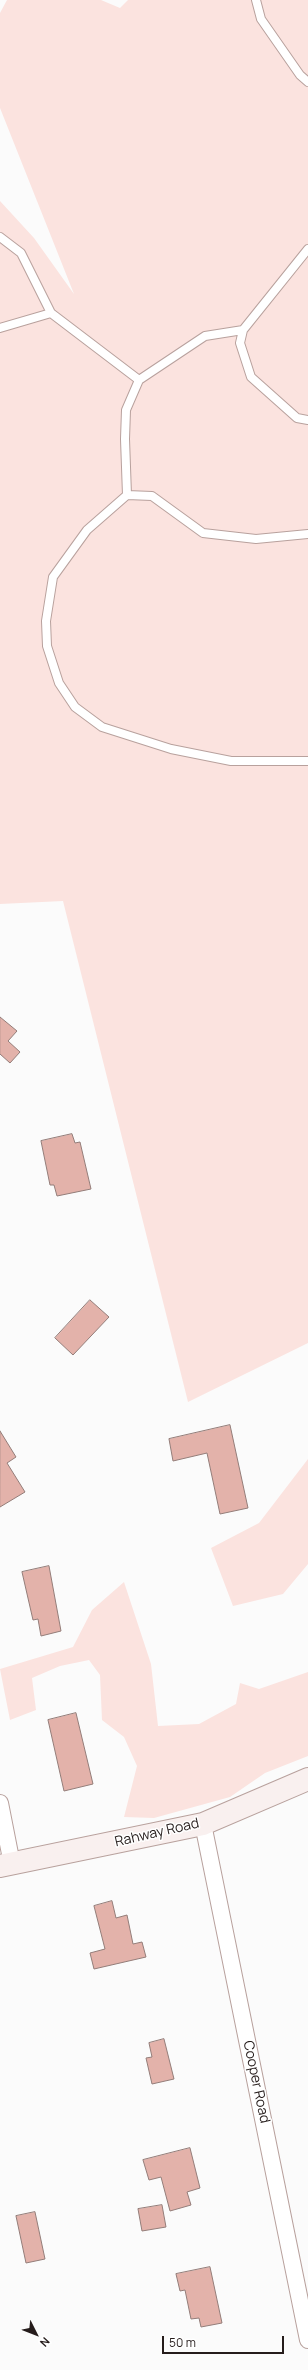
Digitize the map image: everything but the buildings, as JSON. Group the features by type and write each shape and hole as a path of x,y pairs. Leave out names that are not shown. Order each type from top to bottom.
{"street":[{"name":"Rahway Road","path":"6,1865 203,1824 308,1779"},
{"path":"0,1803 6,1865"},
{"name":"Cooper Road","path":"203,1824 308,2340"}],"lane":[{"path":"256,0 261,19 300,75 308,82"},
{"path":"0,237 21,253 51,313 139,380"},
{"path":"308,249 243,330 240,343 251,377 297,418 308,420"},
{"path":"0,328 51,313"},
{"path":"127,495 125,439 126,410 139,380 206,336 243,330"},
{"path":"308,534 256,539 203,533 152,496 127,495 87,530 53,577 46,621 47,646 58,683 75,707 102,727 171,749 232,761 308,761"}],"shaded area":[{"path":"7,0 101,0 120,8 128,0 308,0 308,1343 188,1402 63,901 0,904 0,201 34,238 74,294 0,108 0,13"},
{"path":"308,1459 308,1564 283,1594 233,1606 211,1548 259,1523"},
{"path":"124,1582 151,1664 158,1726 199,1724 236,1704 240,1683 259,1689 308,1672 308,1756 265,1773 230,1797 154,1818 124,1817 137,1766 124,1737 102,1720 100,1675 89,1660 60,1666 32,1678 36,1710 10,1720 0,1669 73,1647 92,1610"}]}
